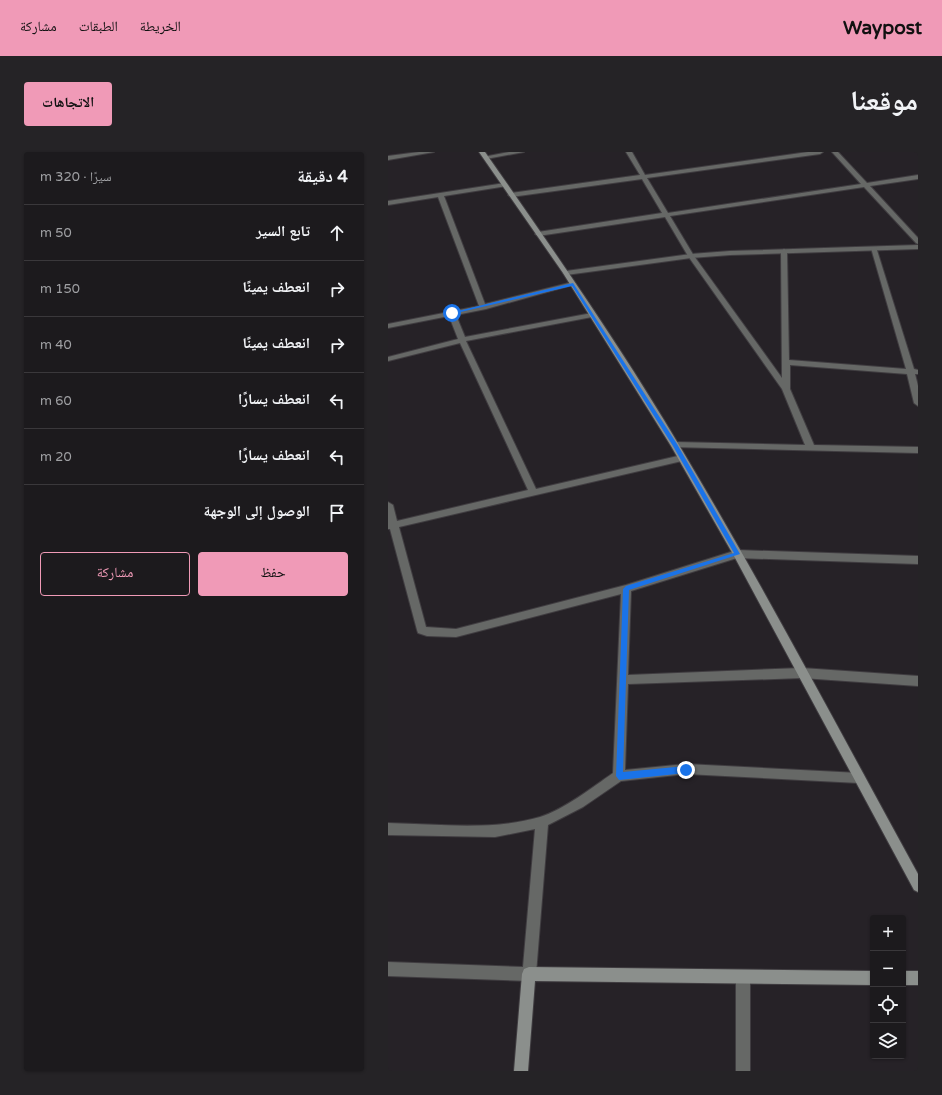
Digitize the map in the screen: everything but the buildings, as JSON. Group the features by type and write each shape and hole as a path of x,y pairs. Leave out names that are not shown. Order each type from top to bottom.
{"street":[{"path":"388,158 431,152"},
{"path":"484,154 521,152"},
{"path":"629,152 691,256 786,389 811,448"},
{"path":"511,195 820,152"},
{"path":"835,152 918,242"},
{"path":"484,154 566,273 675,445 737,554 918,886"},
{"path":"538,234 918,177"},
{"path":"388,203 505,185"},
{"path":"440,195 483,307"},
{"path":"566,273 691,256 784,251 918,247"},
{"path":"874,248 915,372 918,403"},
{"path":"784,251 786,389"},
{"path":"388,326 483,307 573,284"},
{"path":"452,313 462,340 533,492"},
{"path":"388,360 462,340 592,315"},
{"path":"786,362 915,372"},
{"path":"675,445 918,450"},
{"path":"391,525 682,458"},
{"path":"388,505 391,525 422,630 426,632 456,633 626,589 737,554 918,560"},
{"path":"619,776 626,589"},
{"path":"623,680 802,673 918,681"},
{"path":"388,829 495,832 542,822 579,803 619,776 686,770 859,778"},
{"path":"521,1071 542,822"},
{"path":"388,969 529,974 870,978"},
{"path":"743,977 743,1071"},
{"path":"906,978 918,978"}],"route":[{"path":"452,313 483,307 573,284 675,445 737,554 626,589 619,776 686,770"}]}
